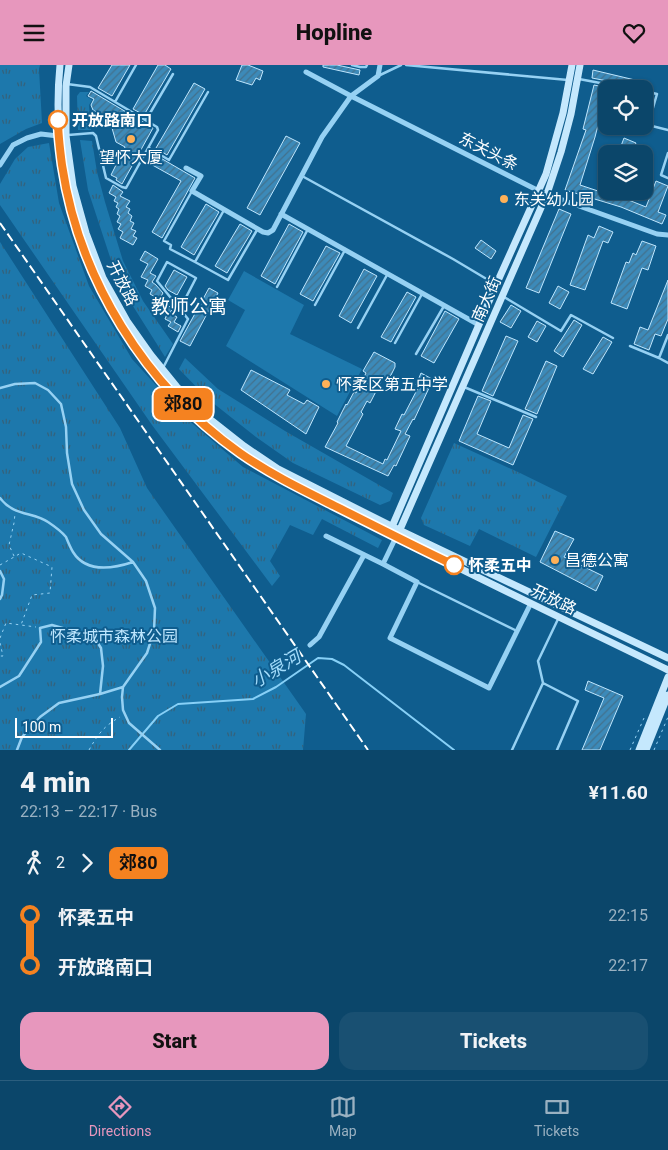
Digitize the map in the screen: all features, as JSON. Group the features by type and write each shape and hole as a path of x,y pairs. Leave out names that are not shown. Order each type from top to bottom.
{"main road":[{"name":"开放路","path":"60,65 57,87 66,187 78,236 96,281 121,325 171,393 206,426 239,453 274,475 668,658"},
{"name":"开放路","path":"69,65 62,136 86,233 103,278 128,321 177,387 211,420 244,446 278,469 531,603 668,670"},
{"name":"南大街","path":"394,532 479,325 546,174 563,113 572,65"},
{"name":"南大街","path":"394,532 463,386 547,194 564,143 580,65"},
{"path":"639,750 668,677"},
{"path":"646,750 668,695"}],"street":[{"path":"186,167 201,176 192,191 263,232 268,233 273,230 322,137 351,96 378,75 380,65"},
{"name":"东关头条","path":"306,72 539,191 657,234 668,235"},
{"path":"0,165 13,145 41,134 62,136"},
{"path":"281,214 479,325"},
{"path":"382,564 394,532"},
{"path":"326,536 417,582 390,638 489,687 531,603"},
{"path":"310,645 319,637 364,555"}],"lane":[{"path":"114,102 136,65"},
{"path":"352,65 360,67 366,67 367,65"},
{"path":"378,75 402,65"},
{"path":"406,65 569,80"},
{"path":"146,120 173,74"},
{"path":"577,78 598,82"},
{"path":"62,136 93,133 96,136 106,178 122,187 126,187 158,131 158,127 90,87 66,84"},
{"path":"148,148 169,160 208,92"},
{"path":"653,92 657,93 653,107"},
{"path":"653,126 668,130"},
{"path":"668,153 661,175 668,178"},
{"path":"302,176 496,285"},
{"path":"192,191 164,241 172,245 170,249 228,280 258,229"},
{"path":"195,262 224,210"},
{"path":"277,287 308,229"},
{"path":"316,305 345,250"},
{"path":"162,369 188,319 157,281 167,262 196,278 180,309"},
{"path":"358,328 388,274"},
{"path":"395,343 422,293"},
{"path":"502,297 561,331 571,315 613,338"},
{"path":"416,354 444,305"},
{"path":"659,358 668,335"},
{"path":"630,346 668,363"},
{"path":"0,388 15,384 35,383 48,390 60,403 66,427 72,484 84,510 101,534 133,562 146,581 155,608 154,631 147,653 123,687 122,697 128,723 160,750"},
{"path":"463,386 536,417"},
{"path":"0,498 14,509 46,521 65,536 73,553 83,563 101,569 120,567 133,562"},
{"path":"0,571 4,579 0,599"},
{"path":"417,582 517,631"},
{"path":"512,750 543,683 538,661 559,617"},
{"path":"0,687 19,676 41,642 40,628 52,625 94,637 101,648 103,666 100,694"},
{"path":"543,683 578,701 557,750"},
{"path":"17,750 22,737 40,717 59,703 123,687"}],"path":[{"path":"14,509 14,523 9,545 14,557"},
{"path":"0,565 21,553 52,567 50,593 32,595 21,625"},
{"path":"0,637 6,623 40,628"},
{"path":"0,643 3,656 0,656"},
{"path":"89,750 98,734 109,723 125,714"},
{"path":"654,750 668,717"}],"green space":[{"path":"0,65 40,65 42,123 26,129 0,144"},
{"path":"80,92 89,92 86,96 92,100 89,105 91,130 78,130 77,96"},
{"path":"80,140 92,141 97,172 123,261 143,301 173,344 165,357 126,295 110,257 88,190"},
{"path":"49,143 59,203 89,286 132,359 186,418 243,467 382,540 378,548 322,519 313,535 290,525 270,561 280,576 272,586 152,425 0,205 0,184 15,159 28,147"},
{"name":"怀柔城市森林公园","path":"0,242 120,428 147,488 306,714 303,750 0,750"},
{"path":"244,271 304,305 290,334 362,369 337,416 226,346 245,310 228,300"},
{"path":"185,358 218,389 285,431 393,493 390,501 380,505 293,463 208,399 179,369"},
{"path":"454,443 567,496 536,557 479,529 470,546 424,525 421,518"}],"building":[{"path":"112,65 130,65 112,96 98,88"},
{"path":"158,65 165,65 171,69 144,115 133,109"},
{"path":"242,65 248,65 263,71 260,80 256,78 252,85 236,80"},
{"path":"323,65 337,65 360,70 359,75 323,67"},
{"path":"593,70 635,80 602,80 592,78"},
{"path":"194,83 205,89 167,155 156,148"},
{"path":"594,85 598,86 598,125 580,185 598,191 598,200 628,200 646,207 649,200 653,200 653,189 656,181 668,186 658,212 666,215 662,224 621,207 565,190 586,130 583,129"},
{"name":"望怀大厦","path":"91,91 153,128 122,184 111,175 125,147 116,142 112,121 93,110 91,105 94,99 88,96"},
{"path":"286,136 300,143 260,215 247,208"},
{"path":"624,138 636,143 635,145 621,145"},
{"path":"152,153 195,178 162,238 152,232 181,181 147,162"},
{"path":"113,185 123,192 120,196 130,201 126,207 130,209 128,213 132,216 130,221 134,223 131,229 136,231 133,236 137,238 133,245 120,238 123,232 118,229 121,224 117,222 120,216 117,214 119,209 116,207 118,203 114,201 116,197 109,193"},
{"path":"206,204 219,212 194,255 181,247"},
{"path":"559,209 571,214 539,293 526,288"},
{"path":"240,224 252,231 227,273 215,266"},
{"path":"289,224 303,232 275,284 261,276"},
{"path":"599,226 613,232 608,243 603,241 585,290 570,285 588,235 594,238"},
{"path":"481,240 496,251 491,259 475,248"},
{"path":"642,241 656,246 648,270 642,268 627,309 611,303 626,262 629,263 633,253 636,255"},
{"path":"326,246 340,253 313,301 300,294"},
{"path":"145,251 158,259 150,273 156,276 152,282 163,293 160,298 168,302 166,305 173,308 170,313 177,317 174,322 181,326 178,332 168,326 171,322 165,319 167,314 159,309 161,306 155,303 157,298 150,294 152,290 145,286 148,280 141,277 148,264 140,260"},
{"path":"364,269 377,276 351,323 339,316"},
{"path":"174,270 187,277 177,295 165,286"},
{"path":"668,280 668,319 661,336 655,334 649,350 634,344 640,327 648,330"},
{"path":"558,286 569,292 560,309 549,303"},
{"path":"209,288 218,293 190,346 180,341"},
{"path":"407,292 416,297 391,342 381,337"},
{"path":"511,305 521,311 511,328 500,322"},
{"path":"445,311 459,319 434,363 421,356"},
{"path":"574,320 582,325 563,357 554,351"},
{"path":"537,321 546,326 537,342 528,337"},
{"path":"506,336 518,341 493,396 482,391"},
{"path":"603,337 612,342 593,374 583,369"},
{"path":"374,352 395,363 395,367 391,375 387,378 384,376 370,403 367,401 361,412 363,414 346,446 383,464 385,459 387,460 401,431 395,429 419,386 416,385 421,373 432,379 414,420 405,434 410,436 396,466 394,465 388,476 325,447 346,404 354,392 356,393 366,373 363,371"},
{"path":"546,361 557,366 537,414 525,409"},
{"path":"251,370 290,390 287,395 304,404 307,400 319,407 306,434 241,390"},
{"path":"478,396 491,401 477,434 509,448 523,415 533,419 513,465 459,441"},
{"name":"昌德公寓","path":"555,531 574,539 564,557 603,576 596,591 540,562"},
{"path":"588,681 623,696 600,750 582,750 604,698 585,690"}],"waterway":[{"name":"小泉河","path":"129,750 158,716 178,704 253,699 276,687 318,658 332,659 344,665 454,750"}],"railway":[{"path":"0,223 368,750"}],"bus line":[{"name":"郊80","path":"58,120 58,136 66,187 78,236 96,281 121,325 171,393 206,426 239,453 274,475 454,565"}],"place":[{"name":"开放路南口","path":"58,120"},
{"name":"望怀大厦","path":"131,139"},
{"name":"东关幼儿园","path":"504,199"},
{"name":"怀柔区第五中学","path":"326,384"},
{"name":"昌德公寓","path":"555,560"},
{"name":"怀柔五中","path":"454,565"}],"district":[{"name":"教师公寓","path":"189,306"}]}
